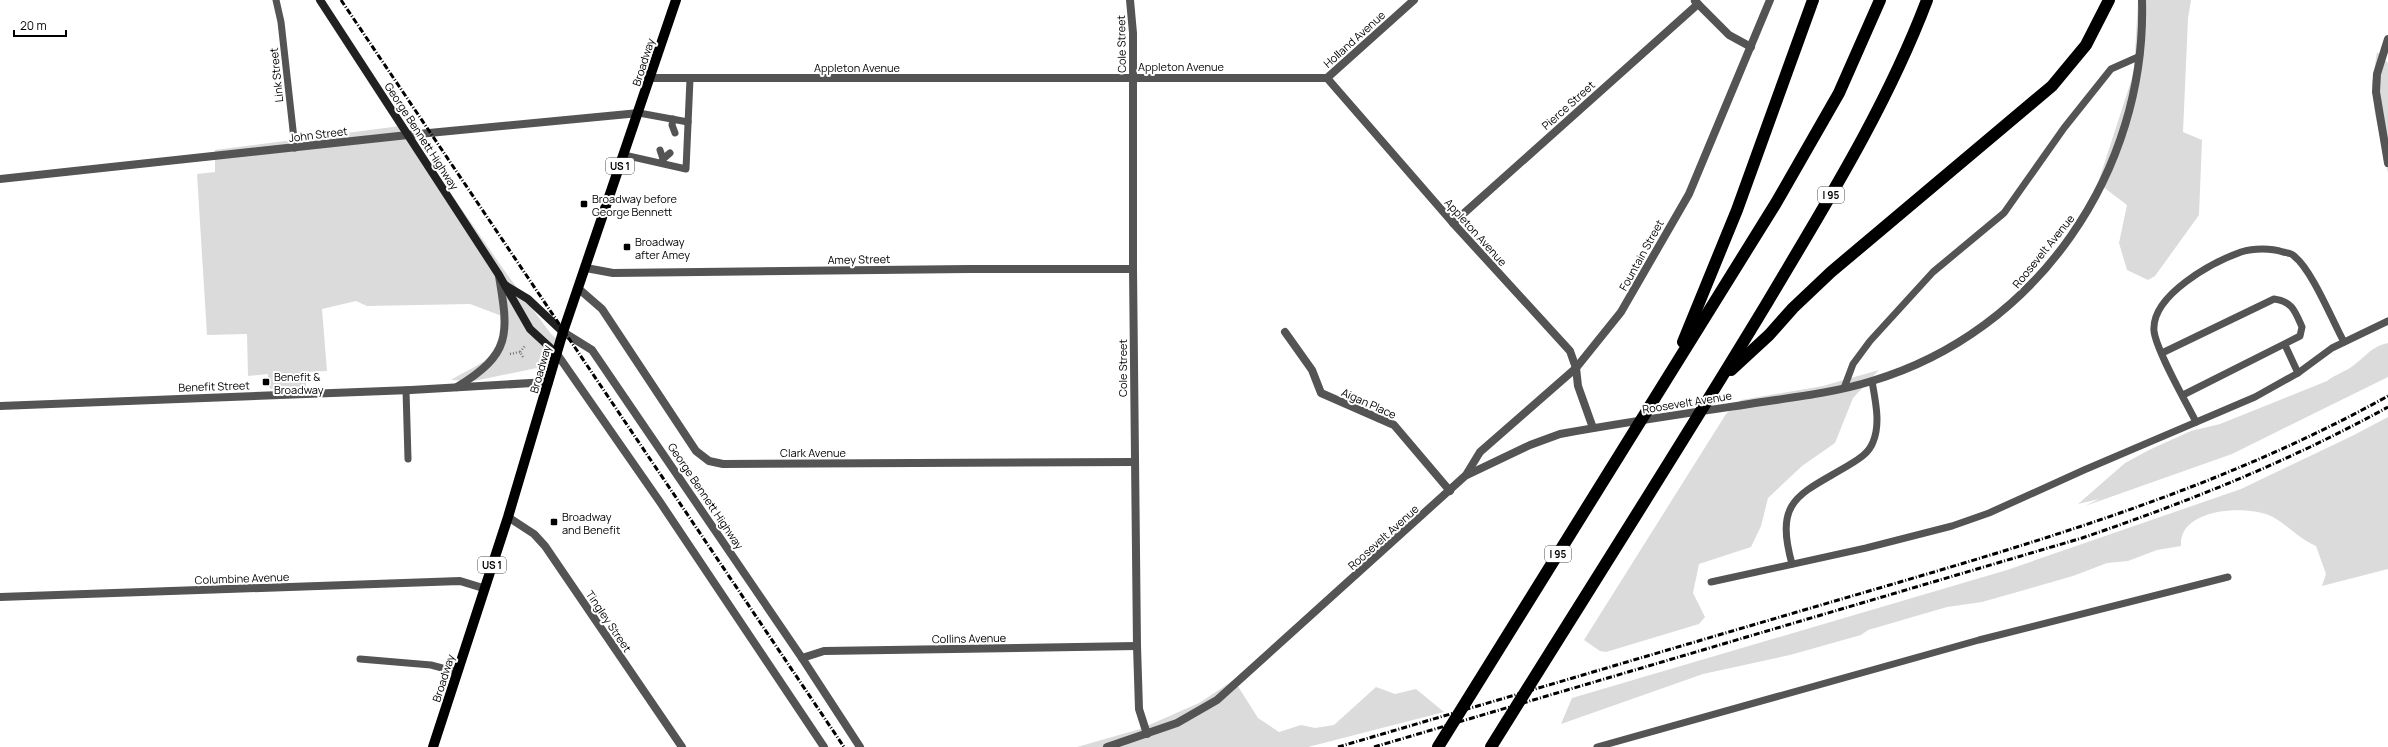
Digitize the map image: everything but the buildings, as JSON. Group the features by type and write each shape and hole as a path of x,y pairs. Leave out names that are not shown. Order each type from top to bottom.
{"highway":[{"path":"1671,371 1737,210 1813,0"},
{"name":"I 95","path":"1438,747 1776,203 1820,128 1852,65 1880,0"},
{"name":"I 95","path":"1492,747 1719,381 1824,207 1871,125 1898,70 1927,0"},
{"path":"1719,381 1769,336 1798,302 1831,272 2052,86 2086,45 2109,0"}],"main road":[{"name":"George Bennett Highway","path":"320,0 499,275 518,311 530,329 557,354"},
{"name":"Broadway","path":"433,747 483,588 508,517 564,332 651,78 676,0"},
{"name":"George Bennett Highway","path":"505,285 528,299 564,332"}],"street":[{"name":"Cole Street","path":"1130,0 1133,33 1134,462 1137,646 1139,709 1147,734"},
{"name":"Holland Avenue","path":"1326,78 1414,0"},
{"name":"Fountain Street","path":"1465,476 1480,452 1576,368 1621,312 1688,194 1770,0"},
{"name":"Roosevelt Avenue","path":"1107,747 1147,734 1191,717 1229,691 1465,476 1530,445 1560,434 1593,428 1821,394 1872,381 1922,364 1964,339 2022,296 2078,228 2105,180 2129,107 2138,57 2142,20 2142,0"},
{"path":"1696,2 1729,35 1751,47"},
{"name":"Pierce Street","path":"1453,223 1696,2"},
{"path":"2388,39 2377,74 2376,92 2379,123 2388,162"},
{"name":"Appleton Avenue","path":"651,78 1326,78 1453,223 1570,351 1576,368 1578,386 1593,428"},
{"name":"John Street","path":"0,179 408,135 639,113"},
{"name":"Amey Street","path":"586,268 613,273 969,268 1133,269"},
{"path":"456,388 479,373 499,351 505,333 505,310 499,275"},
{"name":"Clark Avenue","path":"579,289 602,309 696,451 709,461 724,464 1134,462"},
{"name":"George Bennett Highway","path":"564,332 592,350 802,658 860,747"},
{"name":"Aigan Place","path":"1285,332 1312,370 1321,393 1394,425 1450,491"},
{"name":"George Bennett Highway","path":"557,354 660,502 824,747"},
{"name":"Benefit Street","path":"0,406 456,388 549,382"},
{"name":"Tingley Street","path":"508,517 534,534 545,546 682,747"},
{"name":"Columbine Avenue","path":"0,597 460,582 483,588"},
{"name":"Collins Avenue","path":"802,658 824,651 1137,646"}],"lane":[{"name":"Link Street","path":"276,0 281,22 295,148"},
{"path":"1844,388 1853,364 1870,341 1933,272 2004,213 2064,128 2111,70 2138,57"},
{"path":"624,155 662,161 686,169 690,79"},
{"path":"639,113 673,122 688,122"},
{"path":"665,130 673,122"},
{"path":"673,122 676,133"},
{"path":"660,150 662,161"},
{"path":"662,161 670,153"},
{"path":"2196,422 2162,353 2154,331 2158,314 2166,299 2200,271 2242,251 2273,249 2294,255 2306,269 2344,342"},
{"path":"2162,353 2274,300 2284,300 2292,304 2302,327 2300,336 2285,345 2183,395"},
{"path":"1712,582 1966,522 2255,397 2298,373 2344,342 2388,321"},
{"path":"2285,345 2298,373"},
{"path":"1792,564 1785,533 1786,522 1794,502 1809,488 1862,457 1873,442 1877,421 1872,381"},
{"path":"406,390 408,459"},
{"path":"1597,747 1979,640 2228,577"},
{"path":"360,659 431,665 457,672"}],"path":[{"path":"508,354 520,352 525,346"},
{"path":"520,352 523,357"}],"shaded area":[{"path":"2138,0 2191,0 2188,18 2183,132 2202,140 2199,215 2155,276 2148,280 2127,270 2119,243 2127,205 2098,183 2134,72"},
{"path":"2377,52 2388,63 2388,173 2375,114 2372,84"},
{"path":"400,126 409,129 413,139 504,270 551,334 559,341 551,365 474,381 451,380 481,363 494,351 499,342 502,316 470,304 367,306 356,301 322,309 327,371 306,372 306,387 271,389 268,386 268,374 248,376 247,334 207,335 197,174 215,172 215,150"},
{"path":"2388,343 2388,377 2232,454 2085,506 2099,499 2078,504 2125,463 2149,450 2191,431 2220,424 2327,381 2351,367 2373,349 2382,344"},
{"path":"1879,370 1853,398 1835,443 1802,466 1768,498 1761,526 1751,547 1699,564 1693,593 1705,617 1699,624 1606,652 1600,651 1584,640 1726,414 1741,400 1823,386"},
{"path":"2388,417 2388,569 2322,586 2326,574 2316,546 2273,517 2262,513 2232,510 2216,512 2202,517 2191,524 2183,533 2181,546 2157,550 2128,561 2107,563 2073,576 1982,602 1947,607 1868,630 1861,635 1790,655 1703,674 1561,724 1572,698 2007,570 2241,489 2354,435"},
{"path":"1234,680 1258,718 1279,732 1301,725 1315,728 1334,725 1376,687 1395,694 1416,689 1444,712 1308,747 1077,747 1140,729 1199,703"}],"railway":[{"path":"341,0 844,747"},
{"path":"1338,747 1921,576 2058,534 2126,511 2259,459 2324,429 2388,396"},
{"path":"1374,747 2082,538 2200,495 2276,463 2351,427 2388,407"}],"place":[{"name":"Broadway before George Bennett","path":"584,204"},
{"name":"Broadway after Amey","path":"627,247"},
{"name":"Benefit & Broadway","path":"266,382"},
{"name":"Broadway and Benefit","path":"554,522"}]}
